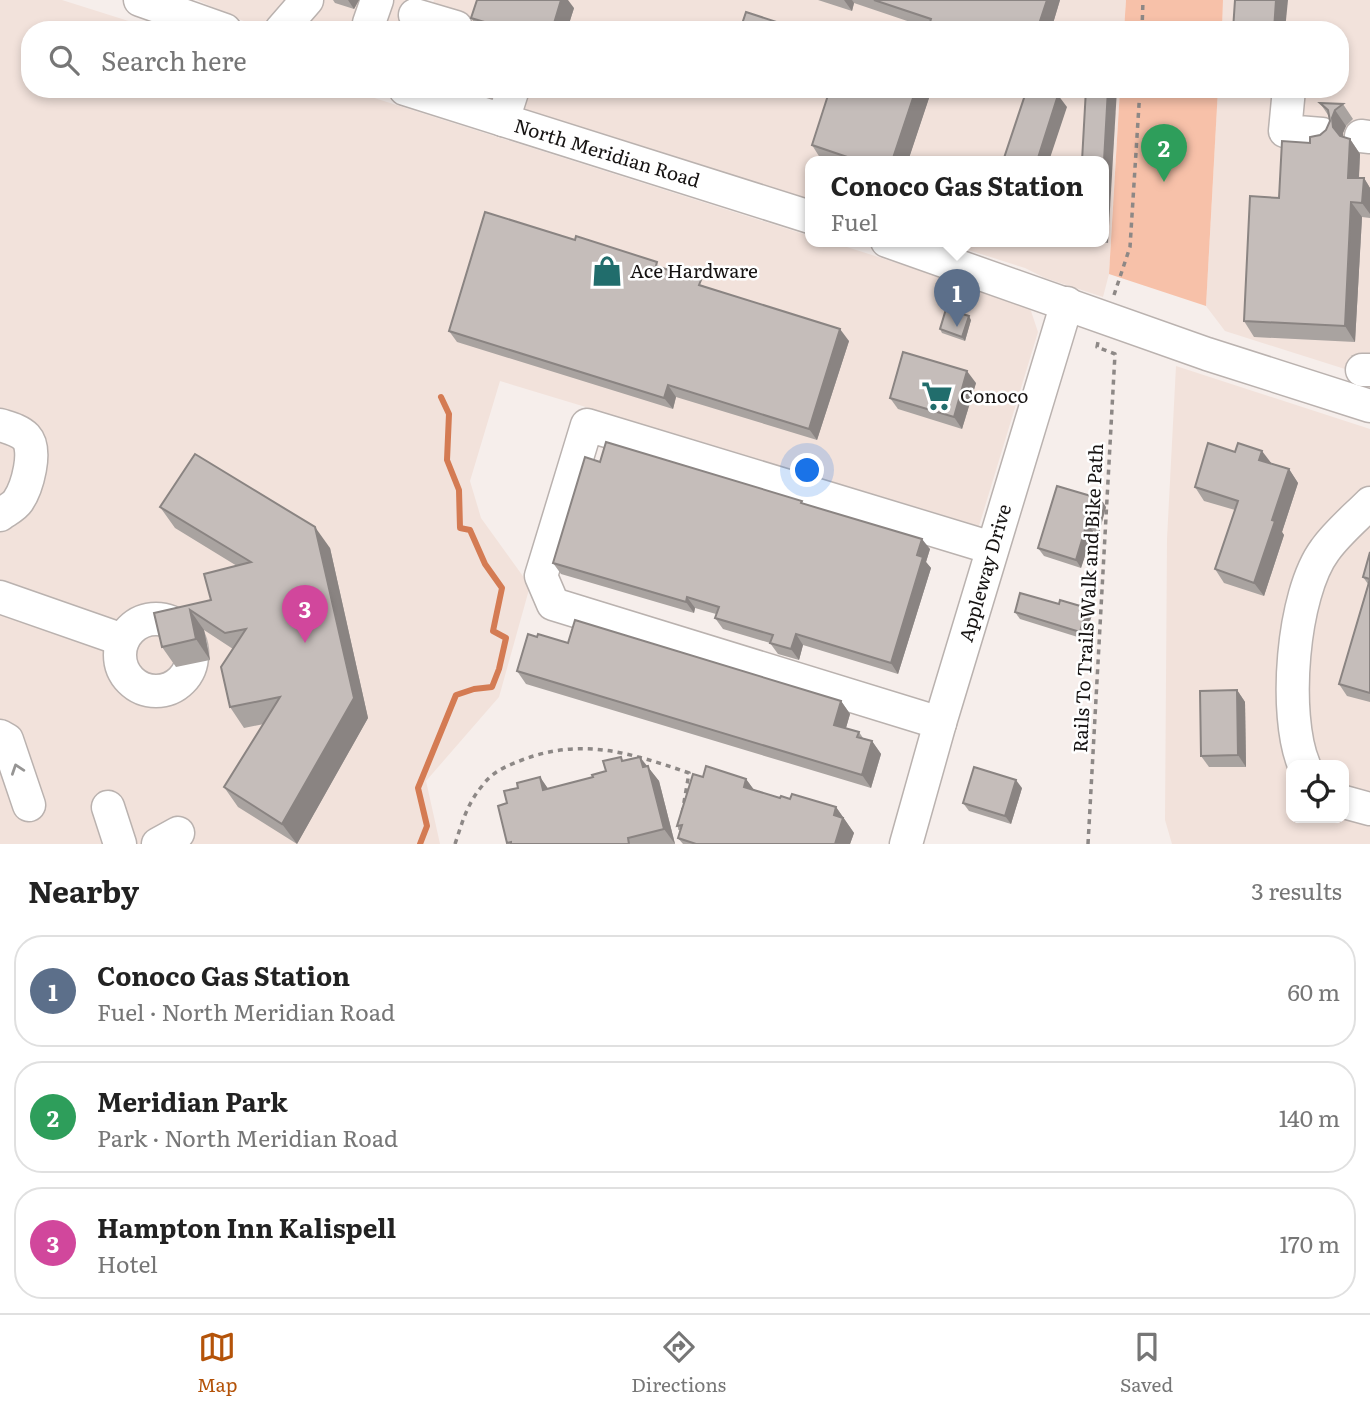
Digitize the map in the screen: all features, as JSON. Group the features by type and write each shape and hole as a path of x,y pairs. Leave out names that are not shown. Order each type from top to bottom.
{"street":[{"path":"139,0 199,21"},
{"path":"289,21 307,0"},
{"path":"415,15 436,21"},
{"name":"North Meridian Road","path":"433,98 805,214"},
{"path":"503,120 510,98"},
{"path":"1288,98 1285,131 1322,134"},
{"path":"904,247 1207,354 1370,406"},
{"name":"Appleway Drive","path":"906,844 1067,303"},
{"path":"0,425 16,430 28,440 32,456 18,502 0,515"},
{"path":"940,723 553,604 541,576 587,425 992,548"},
{"path":"0,487 28,473"},
{"path":"1303,760 1294,726 1292,696 1300,620 1312,577 1324,550 1370,503"},
{"path":"0,597 123,640"},
{"path":"0,736 7,740 29,805"},
{"path":"1349,804 1370,809"},
{"path":"108,807 120,844"}],"path":[{"path":"1142,21 1143,0"},
{"path":"1106,318 1130,247 1139,98"},
{"name":"Rails To Trails Walk and Bike Path","path":"1088,844 1115,354"},
{"path":"455,844 464,815 483,783 500,768 562,748 597,748 623,752 689,774 679,831 681,844"}],"shaded area":[{"path":"0,0 62,0 128,21 21,21 21,98 374,98 805,234 805,247 847,247 1029,305 1038,332 979,526 500,381 470,481 481,518 530,586 499,697 426,781 440,844 0,844"},
{"path":"197,0 405,0 399,21 241,20"},
{"path":"434,0 1126,0 1125,21 428,21"},
{"path":"1126,0 1223,0 1222,21 1125,21"},
{"path":"1223,0 1370,0 1370,374 1367,376 1225,331 1206,306 1218,98 1349,98 1349,21 1222,21"},
{"path":"488,98 1119,98 1109,274 1103,297 959,247 1109,247 1109,156 805,156 805,198"},
{"path":"1119,98 1218,98 1206,306 1109,274"},
{"path":"1176,366 1370,429 1370,844 1172,844 1165,820 1167,539"}],"building":[{"path":"477,0 561,0 555,21 482,21 471,18"},
{"path":"874,0 1047,0 1040,21 931,19"},
{"path":"1235,0 1276,0 1275,21 1234,21"},
{"path":"746,12 774,21 743,21"},
{"path":"827,98 913,98 894,156 844,156 812,145"},
{"path":"1024,98 1057,98 1039,156 1005,156"},
{"path":"1086,98 1108,98 1104,156 1082,156"},
{"path":"1320,103 1343,104 1335,110 1333,127 1340,136 1350,139 1348,178 1364,178 1362,203 1351,202 1345,326 1244,321 1250,196 1279,198 1282,141 1310,143 1310,137 1320,135 1326,130 1330,121 1328,110"},
{"path":"485,212 575,240 576,236 657,262 656,266 701,280 699,285 840,329 809,429 668,385 664,398 449,331"},
{"path":"946,309 969,316 962,337 940,329"},
{"name":"Conoco","path":"903,352 967,371 954,417 890,398"},
{"path":"606,442 922,539 917,555 923,557 891,663 796,634 791,649 770,643 773,635 715,618 719,607 687,597 686,602 553,563 585,457 600,462"},
{"path":"1208,443 1235,452 1238,443 1262,451 1259,460 1289,469 1254,583 1215,569 1238,501 1195,487"},
{"path":"195,454 315,527 354,698 282,824 224,787 280,697 230,707 221,667 246,629 225,633 190,610 196,639 162,647 154,613 211,600 204,574 251,562 160,507"},
{"path":"1057,486 1101,499 1093,525 1087,523 1076,560 1038,548"},
{"path":"1370,552 1370,579 1363,577"},
{"path":"1370,579 1370,693 1339,684"},
{"path":"1020,593 1059,604 1060,600 1087,608 1080,632 1015,612"},
{"path":"575,620 841,701 834,725 859,732 857,737 872,741 862,775 517,671 528,634 537,637 538,634 568,643"},
{"path":"1237,690 1238,755 1201,756 1200,691"},
{"path":"621,757 622,761 640,757 643,767 648,766 664,829 628,838 629,844 507,843 498,806 507,803 504,791 518,788 517,783 540,777 543,790 593,777 592,775 606,771 603,761"},
{"path":"706,766 746,779 744,787 780,798 790,799 792,794 836,807 834,815 843,818 835,844 696,844 678,838 682,825 677,826 693,774 703,777"},
{"path":"974,767 1016,780 1005,816 963,803"}],"waterway":[{"path":"420,844 427,826 418,788 456,695 492,687 506,638 493,631 502,588 485,564 470,530 460,528 459,490 447,460 449,414 441,397"}],"place":[{"name":"Meridian Park","path":"1164,182"},
{"name":"Ace Hardware","path":"607,271"},
{"name":"Conoco Gas Station","path":"957,327"},
{"name":"Conoco","path":"937,396"},
{"name":"Hampton Inn Kalispell","path":"305,643"}]}
